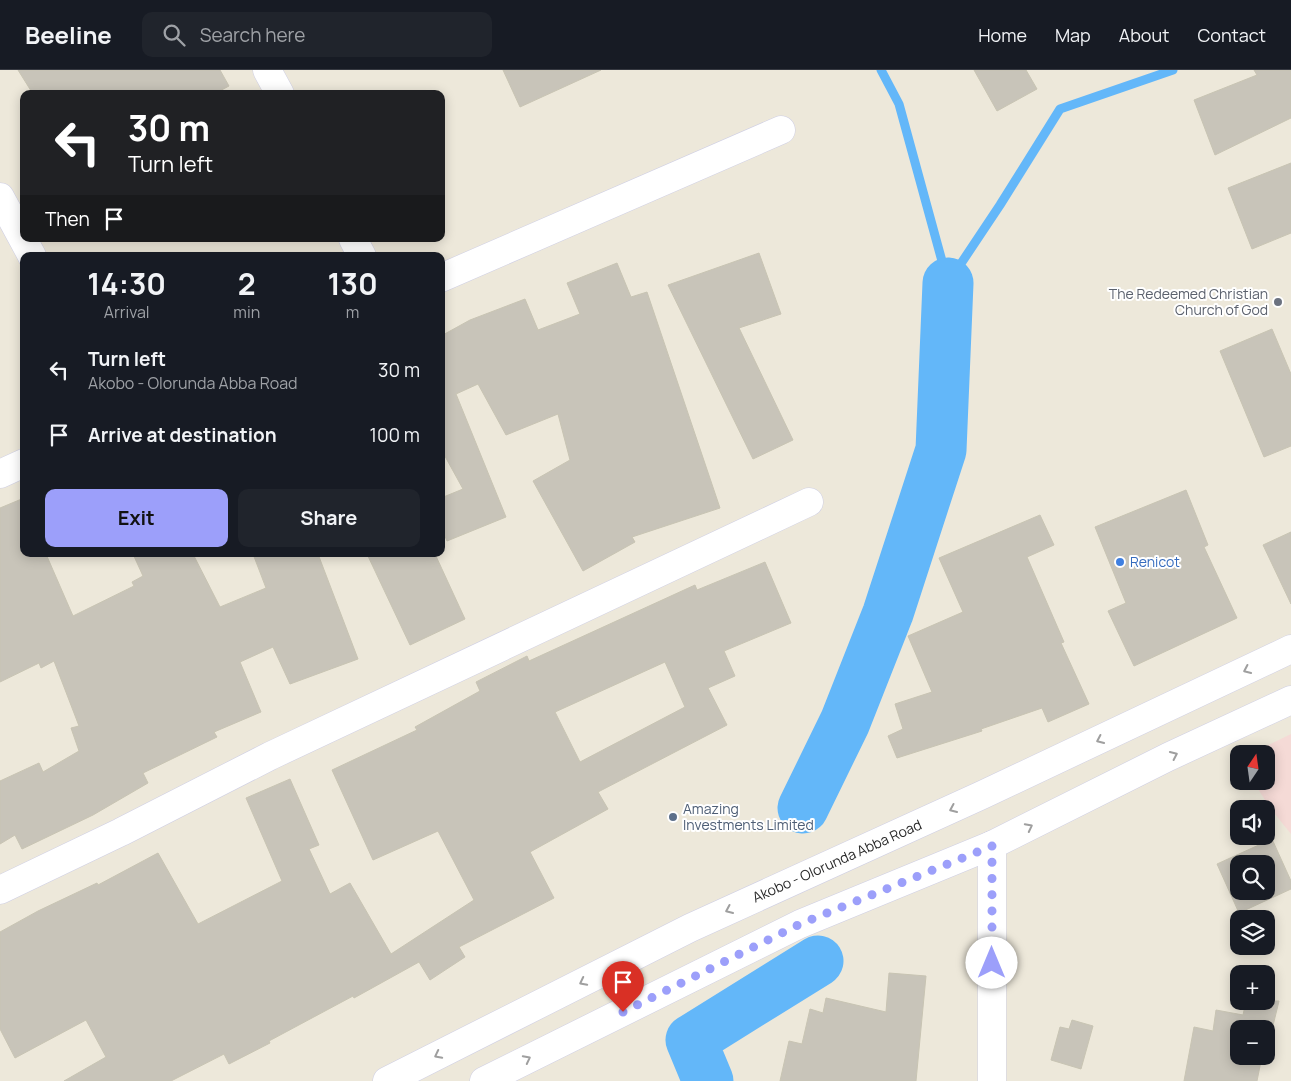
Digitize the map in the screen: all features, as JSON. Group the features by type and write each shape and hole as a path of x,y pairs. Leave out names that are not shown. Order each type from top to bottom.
{"main road":[{"path":"267,70 278,90"},
{"path":"445,276 781,130"},
{"path":"0,197 20,234"},
{"path":"0,474 20,465"},
{"path":"0,890 121,832 270,756 809,502"},
{"name":"Akobo - Olorunda Abba Road","path":"387,1081 690,928 982,796 1291,650"},
{"path":"484,1081 800,924 992,846 1168,757 1291,700"},
{"path":"992,846 992,1081"}],"shaded area":[{"path":"1291,734 1291,834 1275,814 1275,800 1265,800 1259,790 1275,790 1275,745 1268,745"}],"building":[{"path":"18,70 220,70 229,86 222,90 30,90"},
{"path":"503,70 601,70 520,107"},
{"path":"974,70 1026,70 1037,89 997,111"},
{"path":"1254,70 1291,70 1291,118 1215,155 1194,100 1257,75"},
{"path":"1291,163 1291,233 1252,249 1228,188"},
{"path":"759,253 781,314 739,328 793,440 753,459 668,285"},
{"path":"617,263 631,297 647,292 720,508 632,537 635,542 583,571 533,481 570,460 558,414 506,435 478,384 456,394 506,517 447,541 445,536 445,496 463,489 445,456 445,334 470,320 525,299 538,330 580,314 567,283"},
{"path":"1272,329 1291,374 1291,446 1264,457 1220,351"},
{"path":"1186,490 1208,545 1204,547 1237,618 1134,666 1108,611 1126,603 1095,527"},
{"path":"20,500 20,557 47,557 73,616 134,586 132,582 143,576 134,557 195,557 220,607 266,588 254,557 319,557 358,659 290,684 273,647 240,662 261,712 214,732 217,737 143,773 148,783 93,815 22,849 15,835 0,844 0,781 39,763 43,772 79,751 71,728 79,726 54,661 41,668 39,663 0,682 0,508"},
{"path":"1040,515 1054,545 1027,557 1064,642 1061,643 1089,704 1048,722 1042,708 981,729 982,731 897,758 888,736 903,729 895,704 932,692 908,636 963,612 939,558"},
{"path":"1291,532 1291,604 1263,545"},
{"path":"368,557 436,557 465,619 410,645"},
{"path":"765,562 791,623 724,651 735,676 708,688 727,725 598,792 608,809 530,852 554,898 459,947 465,957 430,980 419,962 229,1064 224,1054 171,1081 64,1081 106,1057 86,1020 15,1058 0,1029 0,932 38,911 97,883 98,885 158,853 198,924 282,881 246,798 290,779 319,845 309,849 330,894 350,883 391,954 474,900 438,831 373,860 332,770 417,730 415,727 480,691 476,682 527,656 529,661 695,585 697,590","holes":["665,662 685,707 580,762 555,712"]},
{"path":"1259,845 1275,845 1291,881 1291,889 1275,896 1275,855 1237,855"},
{"path":"1230,858 1230,893 1217,864"},
{"path":"1233,900 1267,900 1246,910 1238,910"},
{"path":"889,973 926,976 916,1081 780,1081 789,1041 802,1044 810,1009 823,1013 826,998 886,1012"},
{"path":"1275,1001 1279,1001 1274,1020 1230,1020 1230,1065 1260,1065 1257,1081 1184,1081 1194,1027 1213,1031 1216,1010 1243,1015 1244,1010 1275,1010"},
{"path":"1072,1020 1093,1026 1081,1069 1051,1060 1060,1027 1069,1029"}],"waterway":[{"path":"881,70 899,104 948,283"},
{"path":"948,283 1000,205 1060,109 1173,70"},
{"path":"803,808 845,722 888,613 941,450 948,283"},
{"path":"708,1081 691,1040 818,961"}],"place":[{"name":"The Redeemed Christian Church of God","path":"1278,302"},
{"name":"Renicot","path":"1120,562"},
{"name":"Amazing Investments Limited","path":"673,817"}],"route":[{"path":"623,1012 800,924 992,846 992,963"}]}
